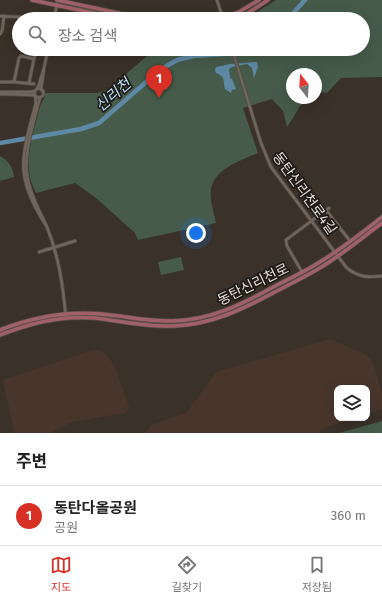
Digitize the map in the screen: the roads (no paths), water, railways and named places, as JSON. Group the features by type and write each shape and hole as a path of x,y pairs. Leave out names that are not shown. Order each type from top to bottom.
{"main road":[{"path":"32,0 90,12"},
{"path":"58,0 114,12"},
{"path":"239,12 259,0"},
{"path":"250,12 268,0"},
{"name":"동탄신리천로","path":"0,330 34,318 66,313 95,313 163,321 203,317 236,307 302,272 335,252 382,217"},
{"name":"동탄신리천로","path":"0,335 37,322 66,318 93,318 160,326 186,325 207,322 229,315 316,270 338,256 382,223"}],"street":[{"path":"56,12 58,0"},
{"path":"217,0 220,12"},
{"path":"0,16 12,17"},
{"path":"0,34 2,32 4,16"},
{"path":"14,82 19,58 21,56 34,59"},
{"path":"29,83 35,56"},
{"path":"35,110 40,98 43,95 41,89 47,56"},
{"name":"동탄신리천로4길","path":"234,56 261,143 272,167 346,267 357,275 367,277 382,276"},
{"path":"44,68 36,90 36,103 27,149 26,167 28,180 54,248 62,276 66,318"},
{"path":"0,82 34,84"},
{"path":"0,93 31,92 42,90"},
{"path":"0,93 35,96 40,98"},
{"path":"302,272 287,246 286,240 329,208"},
{"path":"326,210 350,241"},
{"path":"39,252 75,241"}],"water":[{"path":"257,62 258,67 254,78 252,68 247,64 229,69 230,78 232,79 236,89 232,90 231,93 225,89 223,78 216,73 215,70 216,67 230,64"}],"waterway":[{"name":"신리천","path":"294,12 305,0"},
{"name":"신리천","path":"0,143 81,129 99,123 160,70 177,60 194,56"}],"place":[{"name":"동탄다올공원","path":"159,98"}]}
